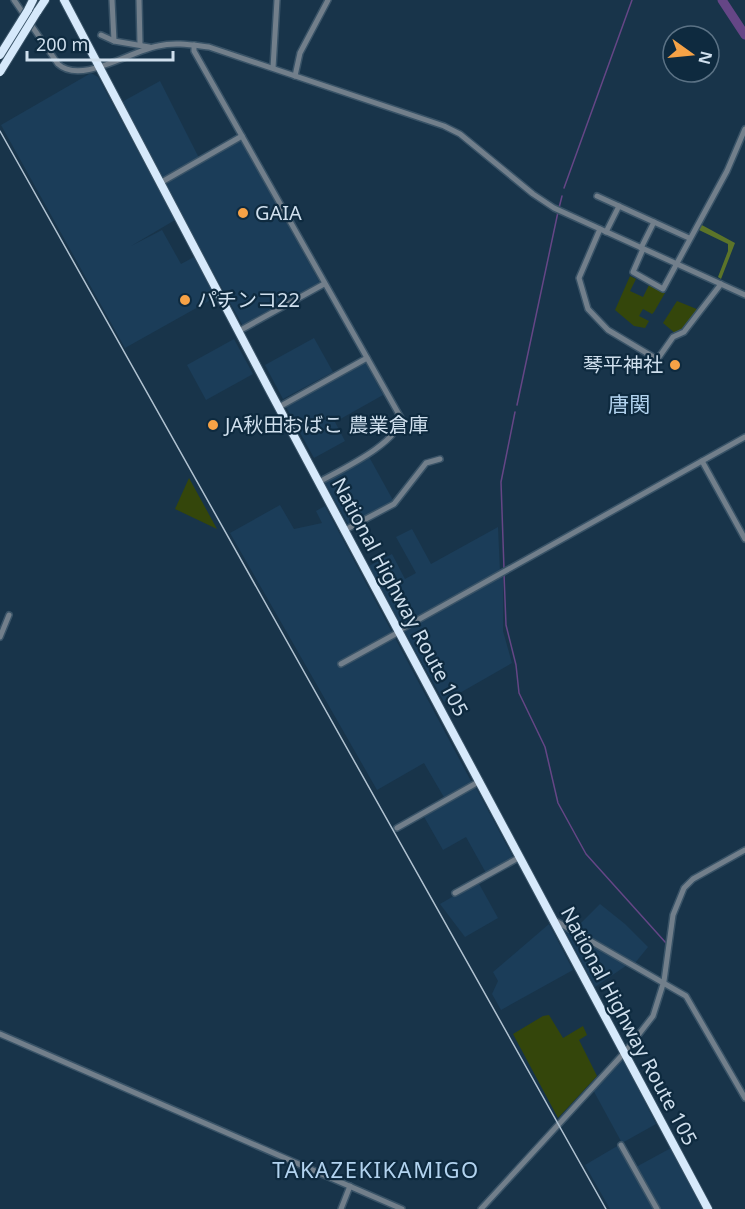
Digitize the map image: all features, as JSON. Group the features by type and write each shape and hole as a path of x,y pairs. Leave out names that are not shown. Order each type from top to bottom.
{"highway":[{"path":"0,55 33,0"},
{"path":"0,72 45,0"},
{"name":"National Highway Route 105","path":"64,0 398,631 708,1209"}],"street":[{"path":"14,0 63,68 74,72 98,67 151,48 175,44 209,47 423,118 460,134 533,194 558,210 745,295"},
{"path":"112,0 114,41"},
{"path":"139,0 140,45"},
{"path":"273,69 277,0"},
{"path":"295,76 300,53 328,0"},
{"path":"100,34 114,41 151,48"},
{"path":"194,45 324,284 401,418 400,423 379,448 319,482"},
{"path":"654,222 633,273 663,289 727,171 745,129"},
{"path":"160,183 242,136"},
{"path":"597,196 689,238"},
{"path":"606,232 619,206"},
{"path":"600,229 579,278 588,309 608,330 655,358 659,357 673,337 684,333 721,284"},
{"path":"239,332 324,284"},
{"path":"279,407 367,358"},
{"path":"341,664 745,437"},
{"path":"345,530 394,504 426,463 440,459"},
{"path":"702,461 745,538"},
{"path":"0,637 9,615"},
{"path":"397,828 480,781"},
{"path":"481,1209 625,1052 652,1016 664,981 673,915 684,888 693,879 745,850"},
{"path":"455,893 519,856"},
{"path":"553,919 687,996 745,1098"},
{"path":"0,1034 402,1209"},
{"path":"621,1144 657,1209"},
{"path":"341,1209 351,1186"}],"shaded area":[{"path":"91,73 98,77 175,220 131,246 162,230 181,264 194,257 216,297 125,348 1,125"},
{"path":"160,81 199,158 162,179 120,103"},
{"path":"240,139 320,283 243,326 163,182"},
{"path":"314,338 333,372 283,399 265,365"},
{"path":"234,339 253,374 206,400 187,365"},
{"path":"365,362 383,395 335,422 345,441 314,458 286,407"},
{"path":"368,455 394,502 349,526 323,480"},
{"path":"280,505 294,529 322,523 316,511 325,506 472,783 445,799 424,763 377,790 230,533"},
{"path":"498,527 500,571 402,627 369,566 392,554 405,579 416,573 396,537 412,529 431,564"},
{"path":"503,576 503,631 512,663 444,702 404,631"},
{"path":"475,786 513,857 486,873 466,837 443,850 423,815"},
{"path":"478,882 498,918 465,937 440,904"},
{"path":"600,904 648,947 635,963 576,928"},
{"path":"549,924 573,970 501,1010 492,994 498,981 493,972"},
{"path":"562,925 630,963 595,987"},
{"path":"622,1057 656,1124 622,1143 592,1088"},
{"path":"619,1145 656,1209 610,1209 585,1165"},
{"path":"671,1148 704,1209 659,1209 636,1167"}],"green space":[{"path":"700,224 735,243 721,279 718,277 728,251 728,244 699,230 697,227"},
{"path":"630,276 636,279 630,291 643,297 649,285 665,293 652,314 643,309 639,316 649,321 645,328 634,326 615,310"},
{"path":"677,301 699,310 683,330 676,334 663,323"},
{"path":"189,478 217,529 175,509"},
{"path":"549,1015 563,1038 583,1026 587,1035 579,1040 597,1076 558,1118 513,1034 543,1016"}],"waterway":[{"path":"564,188 632,0"},
{"path":"722,0 745,35"},
{"path":"559,208 562,196"},
{"path":"517,405 558,212"},
{"path":"504,569 501,482 515,412"},
{"path":"504,574 506,625 516,665 519,693 545,747 558,803 586,854 666,943"}],"railway":[{"path":"0,131 606,1209"}],"place":[{"name":"GAIA","path":"243,213"},
{"name":"パチンコ22","path":"185,300"},
{"name":"琴平神社","path":"675,365"},
{"name":"JA秋田おばこ 農業倉庫","path":"213,425"}],"district":[{"name":"唐関","path":"629,405"},
{"name":"TAKAZEKIKAMIGO","path":"376,1170"}]}
